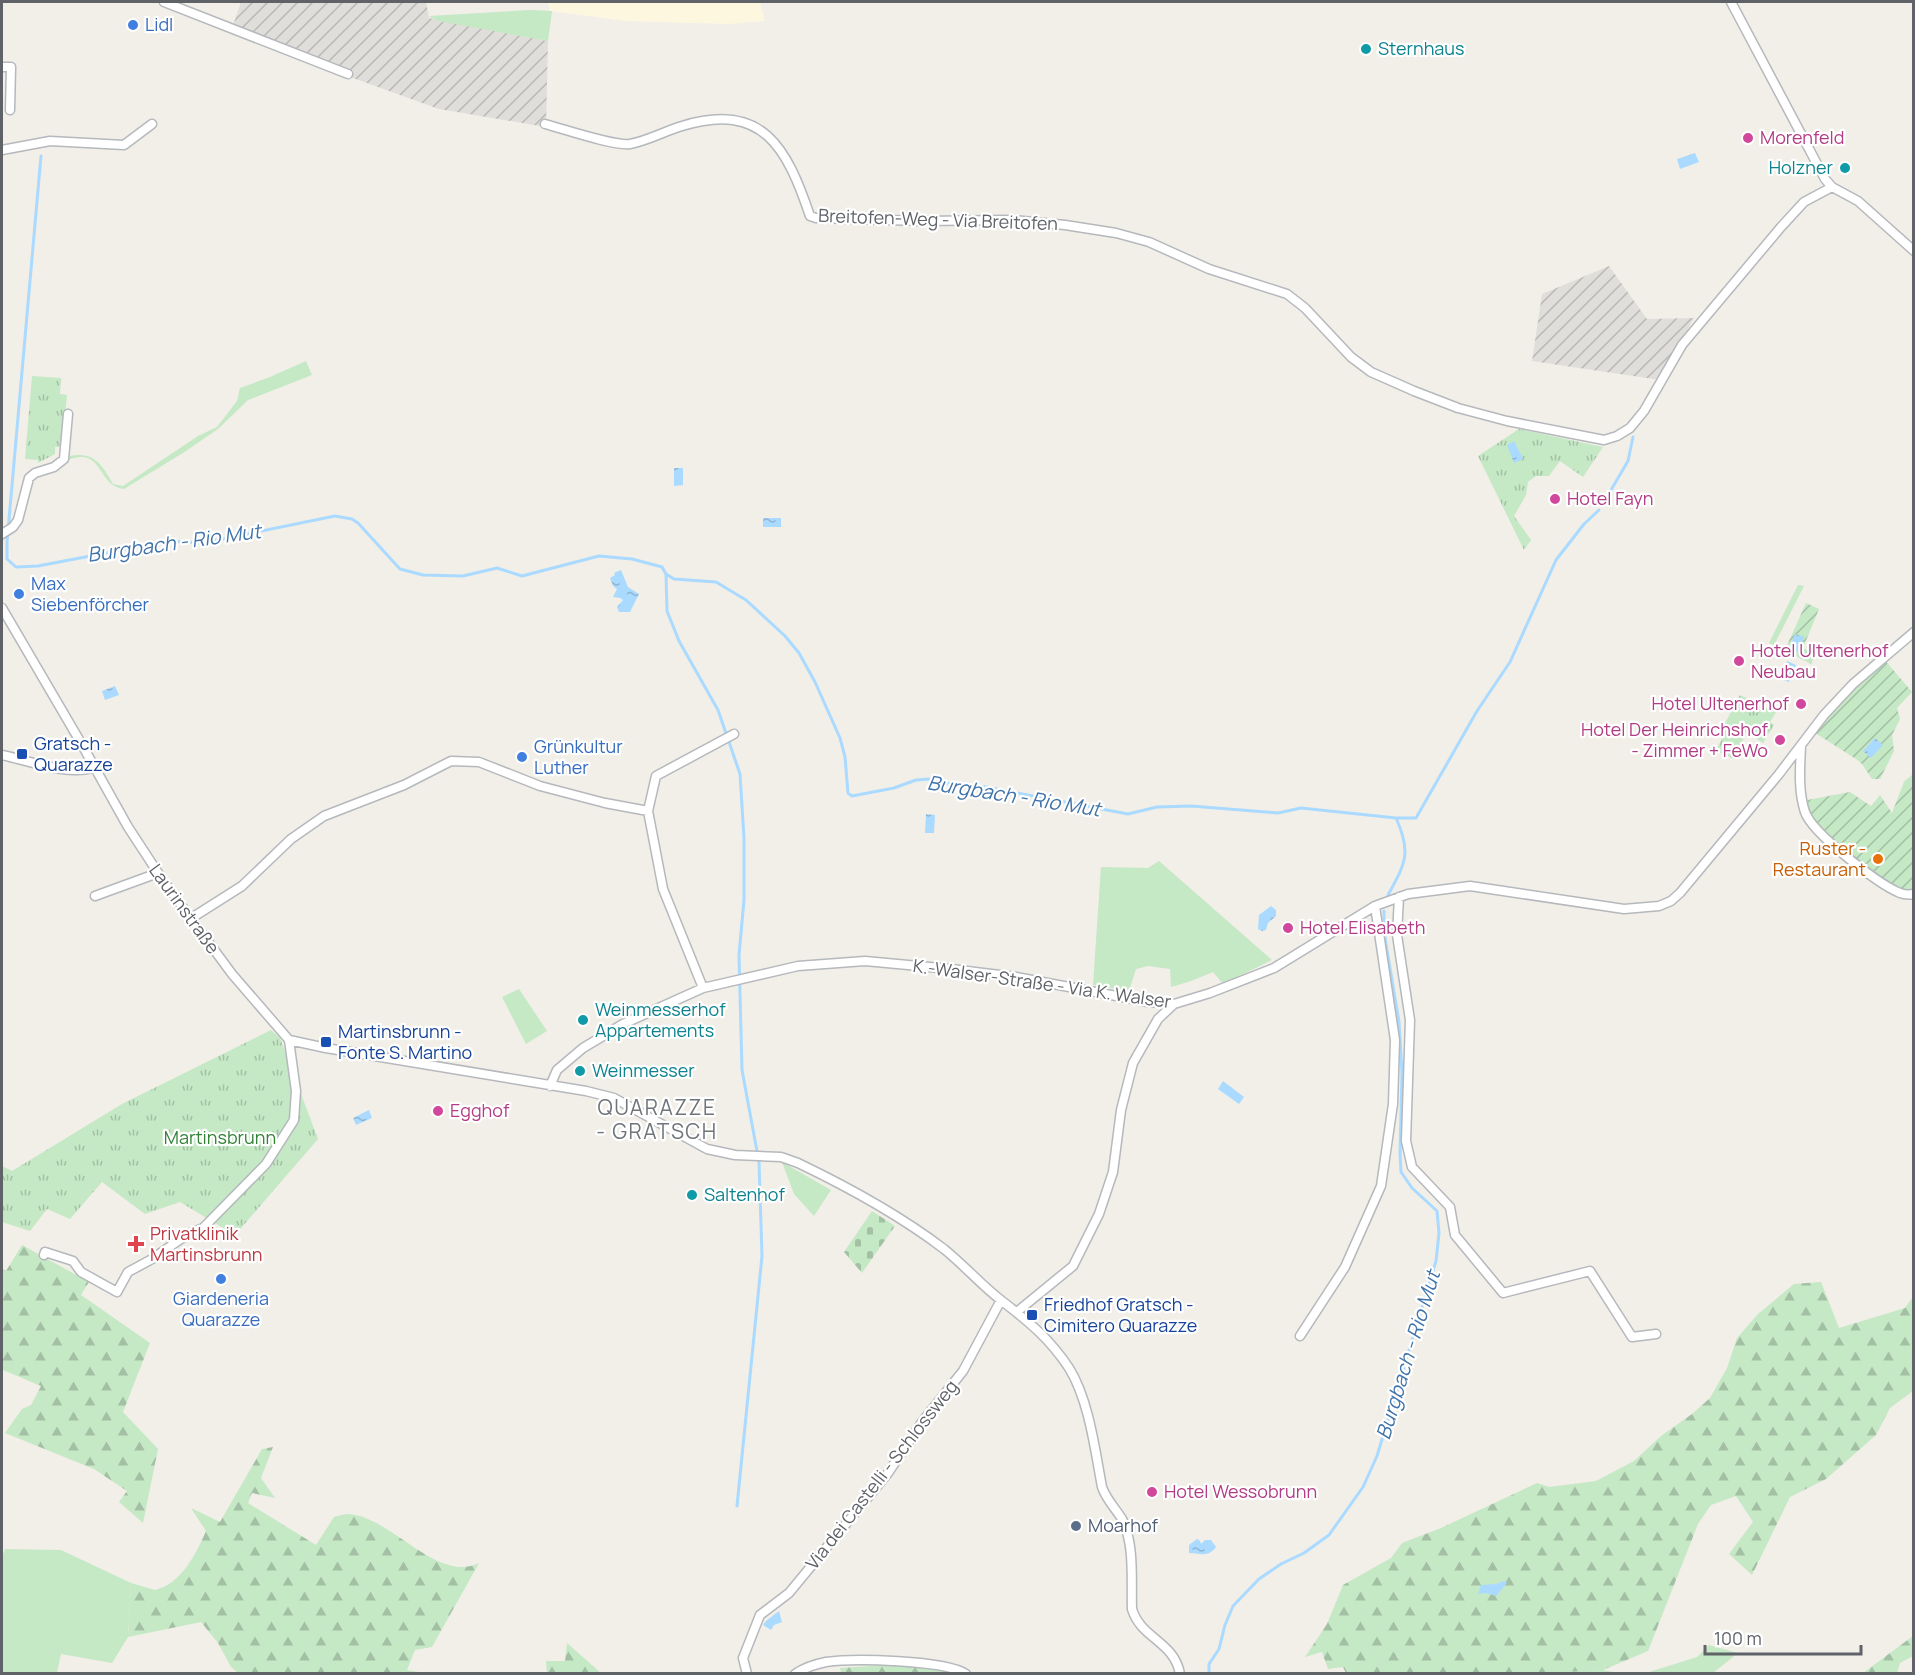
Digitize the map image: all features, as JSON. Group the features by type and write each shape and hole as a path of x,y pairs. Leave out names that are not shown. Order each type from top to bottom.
{"street":[{"path":"164,2 348,74"},
{"path":"1731,2 1814,160 1832,187 1858,201 1914,250"},
{"path":"2,67 11,67 10,110"},
{"name":"Breitofen-Weg - Via Breitofen","path":"545,124 626,144 706,120 720,118 746,122 758,128 775,144 794,172 810,216 816,218 921,221 1013,220 1116,233 1149,242 1209,269 1287,294 1319,321 1358,362 1371,372 1413,391 1458,408 1507,421 1604,440 1617,436 1630,428 1644,411 1682,345 1804,202 1832,187"},
{"path":"2,150 50,141 124,145 153,124"},
{"path":"2,534 13,527 21,511 28,478 35,473 54,467 64,459 68,414"},
{"name":"Laurinstraße","path":"2,608 158,873 232,974 289,1040"},
{"name":"K.-Walser-Straße - Via K. Walser","path":"550,1086 557,1070 583,1048 623,1024 704,988 798,966 866,961 951,969 1016,977 1148,1002 1174,1004 1210,993 1274,968 1375,906 1416,892 1470,886 1624,909 1667,903 1680,893 1824,715 1853,684 1914,632"},
{"path":"704,988 663,889 648,811 656,776 734,734"},
{"path":"1801,746 1801,795 1809,821 1834,846 1888,887 1905,895 1914,894"},
{"path":"2,754 68,770 85,771 94,767"},
{"path":"190,919 242,886 291,839 324,816 404,784 451,761 479,762 540,786 605,803 648,811"},
{"path":"95,896 158,873"},
{"path":"1399,897 1397,935 1410,1020 1406,1141 1412,1167 1450,1207 1455,1235 1503,1293 1590,1271 1632,1337 1656,1334"},
{"path":"1300,1336 1345,1267 1381,1186 1393,1104 1395,1040 1375,906"},
{"path":"1018,1311 1073,1266 1100,1214 1113,1172 1121,1110 1133,1063 1158,1019 1174,1004"},
{"path":"44,1255 45,1252 73,1261 81,1272 117,1292 128,1272 152,1259 188,1234 203,1228 266,1164 294,1120 296,1091 289,1040 614,1098 707,1149 735,1155 781,1157 806,1167 900,1219 943,1248 1001,1300 1018,1311 1054,1348 1069,1368 1078,1387 1089,1424 1102,1486 1105,1495 1122,1520 1129,1542 1132,1609 1135,1617 1139,1626 1172,1653 1179,1664 1180,1674"},
{"name":"Via dei Castelli - Schlossweg","path":"747,1674 743,1658 760,1615 789,1593 888,1473 922,1422 963,1371 1001,1300"},
{"path":"795,1674 825,1662 862,1660 940,1666 966,1674"}],"shaded area":[{"path":"240,2 426,2 429,18 548,41 546,127 439,109 328,69 232,28"},
{"path":"548,2 760,2 765,21 728,24 626,21 550,11"},
{"path":"1609,266 1647,319 1694,318 1660,380 1532,361 1542,294"}],"green space":[{"path":"530,10 552,11 548,41 438,21 429,16"},
{"path":"306,361 312,375 248,400 218,429 124,489 115,487 109,482 94,462 88,458 68,460 66,457 83,455 90,457 100,464 113,484 123,486 198,436 217,427 237,401 240,388"},
{"path":"32,376 61,378 60,394 67,395 62,447 55,447 55,454 38,463 38,460 25,459"},
{"path":"1519,429 1603,447 1583,477 1560,461 1549,476 1536,476 1528,482 1526,495 1514,516 1531,540 1524,550 1478,456"},
{"path":"1798,585 1804,586 1774,645 1769,643"},
{"path":"1806,603 1819,609 1803,648 1815,654 1811,664 1785,650"},
{"path":"1883,658 1912,692 1897,708 1900,719 1892,735 1894,751 1880,779 1872,779 1856,759 1812,731"},
{"path":"1740,695 1776,712 1770,722 1774,725 1763,743 1746,732 1735,759 1716,751 1727,727 1724,725"},
{"path":"1913,774 1913,894 1897,892 1817,830 1802,801 1850,792 1871,806 1880,795 1892,813 1904,782"},
{"path":"1159,861 1272,960 1223,984 1213,972 1171,987 1170,969 1148,966 1136,969 1129,991 1093,985 1101,867 1148,868"},
{"path":"519,989 547,1031 526,1044 502,997"},
{"name":"Martinsbrunn","path":"271,1030 280,1038 318,1139 235,1235 180,1202 145,1214 102,1182 70,1219 47,1209 30,1231 2,1222 2,1166 12,1171 122,1104"},
{"path":"782,1162 831,1190 814,1216 794,1194"},
{"path":"872,1211 895,1226 862,1273 844,1252"},
{"path":"22,1245 89,1282 81,1295 150,1343 123,1412 158,1449 143,1523 119,1502 127,1491 94,1469 5,1433 22,1409 31,1405 41,1386 3,1370 2,1365 2,1269 6,1271"},
{"path":"1821,1282 1839,1328 1905,1308 1913,1297 1913,1391 1890,1408 1876,1435 1826,1479 1790,1497 1752,1575 1729,1554 1753,1522 1736,1496 1711,1505 1698,1524 1648,1651 1603,1670 1528,1674 1346,1673 1343,1667 1328,1669 1322,1652 1305,1657 1327,1624 1343,1585 1391,1558 1402,1543 1441,1528 1537,1483 1549,1487 1596,1481 1634,1461 1661,1436 1710,1398 1727,1368 1737,1338 1758,1314 1794,1284"},
{"path":"273,1447 261,1478 275,1498 252,1493 248,1503 316,1545 334,1517 348,1514 381,1525 430,1557 447,1564 463,1567 479,1563 432,1647 415,1650 407,1670 424,1673 238,1673 231,1667 218,1643 201,1622 128,1637 131,1583 155,1590 164,1587 180,1575 206,1531 191,1508 220,1522 262,1449"},
{"path":"5,1549 61,1550 131,1583 128,1637 112,1663 61,1654 57,1673 2,1674 2,1557"},
{"path":"1913,1636 1913,1656 1900,1663 1897,1673 1863,1673"},
{"path":"567,1643 601,1673 547,1673 546,1661 565,1661"},
{"path":"1709,1645 1738,1653 1713,1673 1646,1673 1697,1657"},
{"path":"903,1664 952,1673 841,1673 840,1668"},
{"path":"1603,1670 1619,1673 1528,1674 1529,1673"}],"water":[{"path":"1695,153 1699,162 1680,169 1677,159"},
{"path":"1514,441 1523,459 1514,463 1507,445"},
{"path":"674,468 683,468 683,485 674,486"},
{"path":"763,518 781,518 781,527 763,527"},
{"path":"621,570 628,587 639,594 630,612 619,612 617,607 623,600 613,597 617,589 610,578"},
{"path":"1795,634 1804,637 1798,653 1789,649"},
{"path":"1787,661 1796,665 1789,682 1779,678"},
{"path":"115,686 119,695 105,700 102,691"},
{"path":"1875,738 1883,745 1871,758 1863,751"},
{"path":"926,814 935,815 934,833 925,833"},
{"path":"1271,906 1276,910 1276,916 1268,923 1266,930 1262,931 1258,929 1259,915"},
{"path":"1223,1081 1244,1097 1239,1104 1218,1089"},
{"path":"369,1110 372,1118 356,1125 353,1118"},
{"path":"1197,1539 1201,1544 1205,1540 1211,1540 1216,1547 1207,1554 1189,1553 1189,1545"},
{"path":"1504,1581 1507,1583 1496,1596 1486,1593 1478,1594 1481,1585"},
{"path":"779,1611 782,1622 774,1625 771,1630 763,1625 766,1621"}],"waterway":[{"name":"Burgbach - Rio Mut","path":"41,156 7,542 7,559 16,567 38,566 169,541 203,543 335,516 352,519 358,523 400,569 423,575 463,576 497,568 522,576 599,556 632,559 662,567 666,574 674,579 716,582 746,600 785,636 799,653 815,682 840,738 845,757 848,793 852,796 894,788 916,780 930,779 955,785 986,787 1128,814 1157,807 1191,806 1278,813 1301,808 1396,818 1405,850 1399,875 1388,895"},
{"path":"1604,502 1628,461 1633,437"},
{"path":"1396,818 1416,818 1477,711 1510,662 1556,560 1584,524 1599,510"},
{"path":"666,574 667,611 679,641 718,710 740,774 744,838 744,900 739,955 742,1070 759,1162 762,1256 737,1506"},
{"name":"Burgbach - Rio Mut","path":"1209,1674 1209,1664 1219,1649 1233,1606 1259,1579 1281,1564 1304,1553 1329,1535 1363,1487 1377,1456 1436,1261 1439,1233 1437,1211 1412,1188 1401,1172 1402,1073 1399,1022 1384,932 1384,911"}],"place":[{"name":"Lidl","path":"133,25"},
{"name":"Sternhaus","path":"1366,49"},
{"name":"Morenfeld","path":"1748,138"},
{"name":"Holzner","path":"1845,168"},
{"name":"Hotel Fayn","path":"1555,499"},
{"name":"Max Siebenförcher","path":"19,594"},
{"name":"Hotel Ultenerhof Neubau","path":"1739,661"},
{"name":"Hotel Ultenerhof","path":"1801,704"},
{"name":"Hotel Der Heinrichshof - Zimmer + FeWo","path":"1780,740"},
{"name":"Gratsch - Quarazze","path":"22,754"},
{"name":"Grünkultur Luther","path":"522,757"},
{"name":"Ruster - Restaurant","path":"1878,859"},
{"name":"Hotel Elisabeth","path":"1288,928"},
{"name":"Weinmesserhof Appartements","path":"583,1020"},
{"name":"Martinsbrunn - Fonte S. Martino","path":"326,1042"},
{"name":"Weinmesser","path":"580,1071"},
{"name":"Egghof","path":"438,1111"},
{"name":"Saltenhof","path":"692,1195"},
{"name":"Privatklinik Martinsbrunn","path":"136,1244"},
{"name":"Giardeneria Quarazze","path":"221,1279"},
{"name":"Friedhof Gratsch - Cimitero Quarazze","path":"1032,1315"},
{"name":"Hotel Wessobrunn","path":"1152,1492"},
{"name":"Moarhof","path":"1076,1526"}],"district":[{"name":"QUARAZZE - GRATSCH","path":"657,1120"}]}
